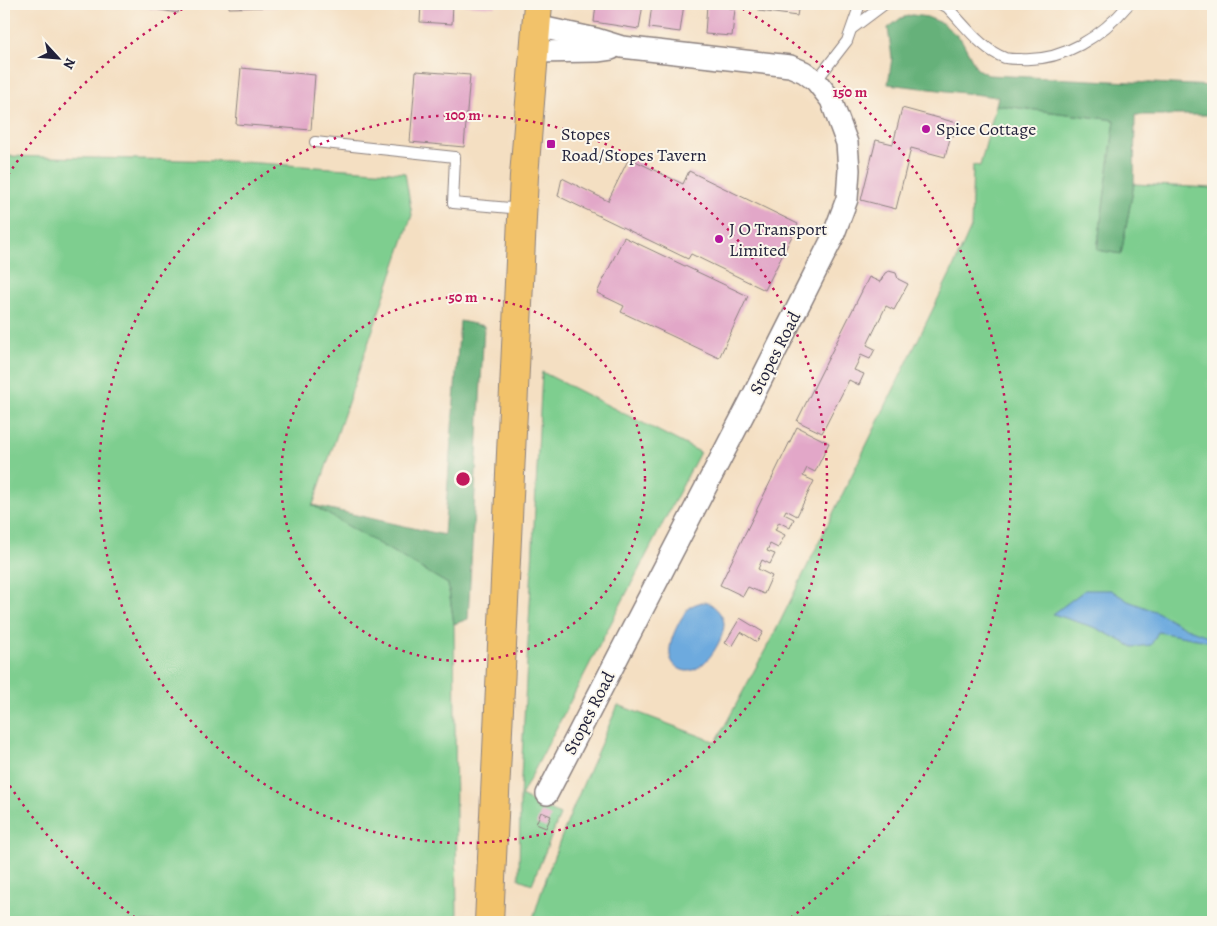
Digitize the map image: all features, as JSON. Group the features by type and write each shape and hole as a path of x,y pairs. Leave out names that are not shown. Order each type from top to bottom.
{"main road":[{"name":"Stopes Road","path":"489,922 522,210 536,28"}],"street":[{"name":"Stopes Road","path":"536,28 597,51 622,47 790,66 804,72 816,81 831,100 847,143 849,170 847,198 832,239 547,794"}],"lane":[{"path":"816,81 847,41 860,4"},
{"path":"853,28 885,4"},
{"path":"940,4 947,7 986,46 1005,58 1032,60 1067,52 1093,37 1129,4"},
{"path":"314,142 455,157 453,204 522,210"}],"green space":[{"path":"912,15 927,17 942,23 961,39 977,69 988,75 1213,86 1213,115 1135,115 1134,184 1121,254 1097,250 1115,120 996,105 998,97 888,84 892,58 888,28 901,18"},
{"path":"996,105 1115,120 1097,250 1121,254 1134,184 1213,188 1213,922 532,922 560,839 618,705 716,742 777,628 953,268 971,227 973,165 980,166"},
{"path":"4,156 228,161 405,173 412,215 313,505 448,584 454,624 457,922 4,922"},
{"path":"460,321 484,326 468,619 454,624 448,584 312,505 444,535"},
{"path":"542,372 700,452 521,796 560,815 532,884 519,879 520,797"}],"water":[{"path":"1085,590 1111,590 1128,601 1157,612 1186,628 1213,638 1213,642 1158,632 1151,645 1133,647 1096,628 1053,614"},
{"path":"708,602 722,617 724,623 721,639 704,663 689,671 682,670 675,666 671,660 670,646 672,639 686,611 697,604"}],"building":[{"path":"144,4 180,4 178,13 148,8"},
{"path":"229,4 277,4 277,7 229,8"},
{"path":"421,4 453,4 452,24 420,22"},
{"path":"495,4 495,7 463,5"},
{"path":"596,4 643,4 639,29 594,22"},
{"path":"652,4 684,4 680,32 649,28"},
{"path":"707,4 729,4 729,8 735,9 732,36 705,34"},
{"path":"760,4 799,4 797,16 759,11"},
{"path":"241,68 315,75 311,130 236,124"},
{"path":"416,71 470,75 464,147 410,142"},
{"path":"902,108 957,123 954,136 951,135 945,157 911,148 896,209 861,200 876,140 893,144"},
{"name":"J O Transport Limited","path":"629,158 683,184 689,171 798,224 765,290 691,254 688,259 558,196 562,178 608,201"},
{"path":"624,237 748,296 719,358 621,312 624,306 597,293"},
{"path":"889,271 896,273 898,279 908,284 894,310 886,306 867,345 875,349 870,359 861,355 854,370 864,374 859,385 849,380 822,433 797,421 869,277 880,282 885,273"},
{"path":"797,427 829,443 815,472 807,468 803,476 814,481 797,516 786,510 784,514 794,519 790,528 779,522 775,530 785,535 778,548 770,544 767,551 775,554 770,564 762,560 758,569 772,576 764,594 748,587 743,596 720,585"},
{"path":"740,618 763,632 757,642 741,632 732,647 725,643"},
{"path":"541,812 551,816 546,828 536,824"}],"place":[{"name":"Spice Cottage","path":"926,129"},
{"name":"Stopes Road/Stopes Tavern","path":"551,144"},
{"name":"J O Transport Limited","path":"719,239"}]}
